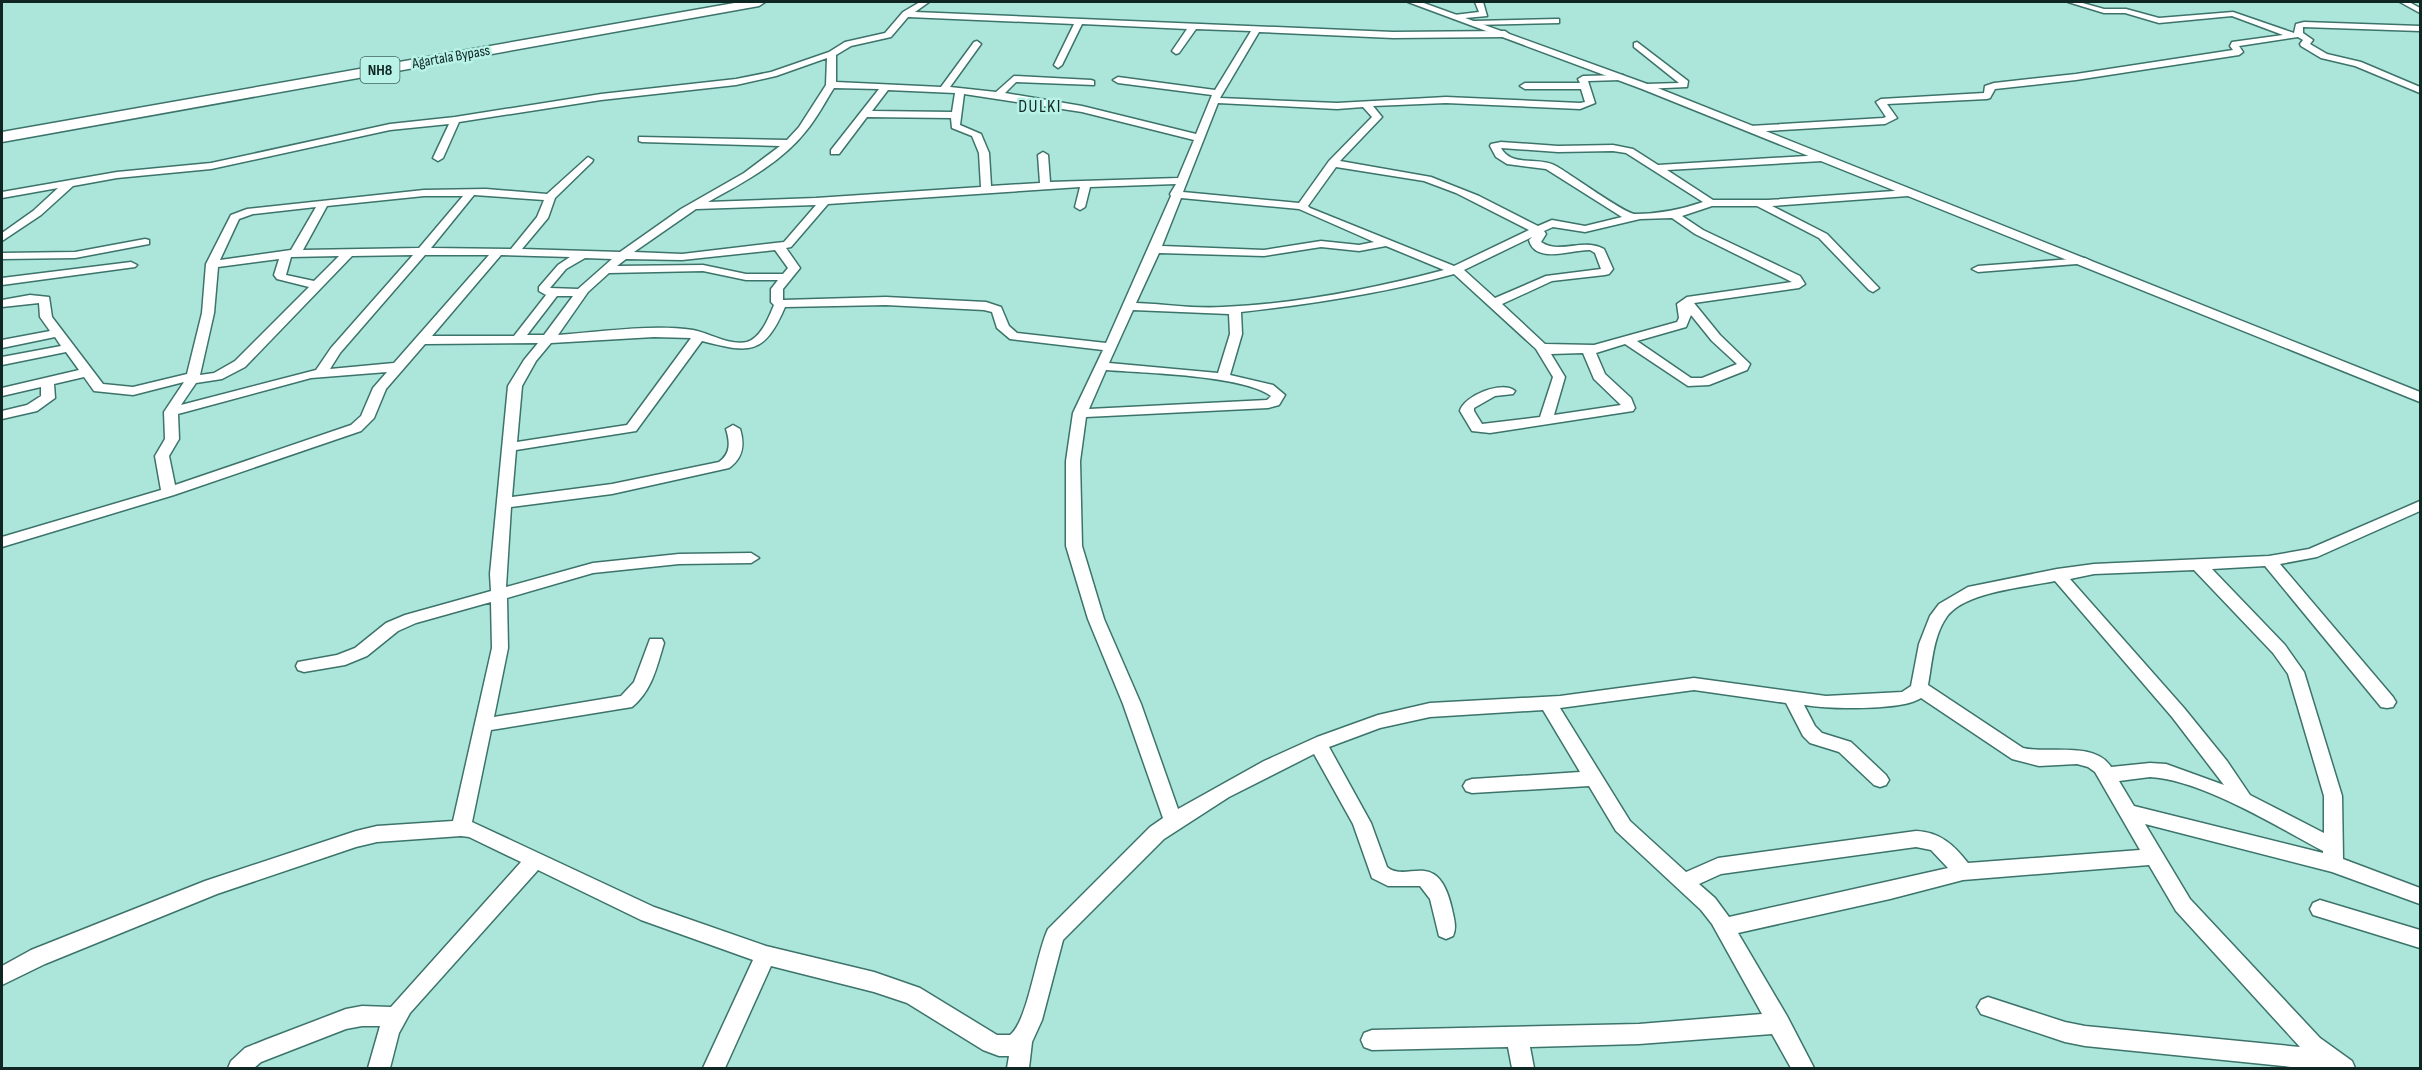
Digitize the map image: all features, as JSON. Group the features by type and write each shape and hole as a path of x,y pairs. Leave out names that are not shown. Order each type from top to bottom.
{"highway":[{"name":"Agartala Bypass","path":"2,137 759,2"}],"street":[{"path":"3,196 117,175 203,168 378,129 455,120 601,97 736,82 773,74 832,54 848,44 888,34 906,14 925,2"},
{"path":"1413,2 1646,87 2421,397"},
{"path":"1457,17 1484,14 1479,2"},
{"path":"2072,2 2106,11 2126,10 2159,21 2215,14 2233,15 2297,35 2309,40 2304,44 2324,56 2362,66 2421,90"},
{"path":"2404,2 2421,11"},
{"path":"906,14 1192,28 1436,36 1505,34"},
{"path":"1474,23 1556,21"},
{"path":"1058,65 1079,22"},
{"path":"2297,35 2299,26 2304,24 2421,28"},
{"path":"1176,51 1192,28"},
{"path":"1173,820 1132,704 1096,619 1074,546 1073,461 1080,413 1154,249 1216,96 1256,30"},
{"path":"1750,129 1886,121 1892,118 1881,102 1987,96 1988,88 1994,86 2222,56 2239,52 2235,44 2297,35"},
{"path":"944,90 977,44"},
{"path":"1637,45 1685,82 1684,85 1677,86 1646,87"},
{"path":"461,828 500,648 498,574 515,386 530,360 549,339 581,294 605,270 693,206 748,175 790,143 803,129 831,85 832,54"},
{"path":"1118,80 1216,96 1337,106 1446,100 1580,106 1590,103 1583,79 1620,77"},
{"path":"998,95 1014,79 1091,83"},
{"path":"831,85 960,90 998,95 1090,110 1199,138"},
{"path":"1525,86 1584,86"},
{"path":"835,152 885,88"},
{"path":"960,90 955,126 976,134 984,153 986,190"},
{"path":"1302,206 1302,202 1333,163 1377,117 1367,105"},
{"path":"864,114 955,115"},
{"path":"438,158 455,120"},
{"path":"642,139 790,143"},
{"path":"1631,218 1549,166 1511,162 1500,155 1495,146 1629,151 1711,203"},
{"path":"1043,154 1045,186"},
{"path":"1657,168 1822,158"},
{"path":"169,492 162,456 172,439 171,412 193,378 208,313 212,264 235,217 251,211 424,193 471,192 550,197 559,191 588,160"},
{"path":"1333,163 1361,170 1412,176 1431,182 1474,198 1538,230"},
{"path":"693,206 823,203 1086,183 1180,181"},
{"path":"2,238 37,213 70,182"},
{"path":"1080,207 1086,183"},
{"path":"321,372 335,351 424,251 471,192"},
{"path":"1129,306 1235,310 1330,298 1400,285 1454,270 1552,224 1585,229 1631,218 1674,215 1711,203 1757,203 1908,192"},
{"path":"1175,194 1302,206 1306,210 1454,270 1541,347 1559,377 1546,419"},
{"path":"514,252 543,216 550,204 550,197"},
{"path":"317,285 281,277 290,253 323,203"},
{"path":"212,264 290,253 424,251 682,257 780,248 792,242 823,203"},
{"path":"1757,203 1823,236 1873,288"},
{"path":"1541,347 1554,351 1589,351 1682,324 1685,318 1683,304 1686,302 1798,284 1799,281 1699,232 1674,215"},
{"path":"1494,303 1550,278 1600,273 1607,269 1600,250 1593,246 1557,252 1538,246 1534,240 1540,234 1538,230"},
{"path":"2,256 75,255 145,242"},
{"path":"1154,249 1263,253 1320,244 1354,248 1386,243"},
{"path":"780,248 795,268 777,289 777,302 781,304 886,301 986,306 997,310 1003,328 1014,336 1110,346"},
{"path":"2,303 30,299 45,300 46,317 99,388 126,392 140,390 193,378 217,376 240,364 349,252"},
{"path":"2,542 169,492 356,428 367,418 380,388 498,252"},
{"path":"581,294 544,291 545,285 562,267 582,254"},
{"path":"1978,269 2085,261"},
{"path":"2,282 131,265"},
{"path":"605,270 703,268 746,277 786,277"},
{"path":"518,339 554,292"},
{"path":"1627,340 1688,382 1704,382 1742,367 1742,361 1716,338 1686,302"},
{"path":"422,340 549,339 654,333 699,336 734,345 748,346 756,342 772,324 781,304"},
{"path":"1223,377 1236,334 1235,310"},
{"path":"2,344 58,333"},
{"path":"511,447 631,428 699,336"},
{"path":"2,361 69,348"},
{"path":"1508,391 1492,392 1468,406 1467,411 1477,428 1490,429 1628,408 1626,401 1599,376 1589,351"},
{"path":"1080,413 1268,404 1277,399 1276,391 1270,387 1223,377 1101,366"},
{"path":"171,412 321,372 398,368"},
{"path":"2,392 87,372"},
{"path":"2,415 41,404 48,398 47,381"},
{"path":"505,503 612,489 724,465 733,458 737,443 733,429"},
{"path":"1018,1068 1022,1039 1029,1026 1047,951 1055,935 1173,820 1274,764 1373,723 1409,712 1548,703 1694,684 1826,702 1902,698 1912,695 1919,688 1926,645 1938,616 1945,608 1974,591 2094,569 2269,561 2312,554 2421,506"},
{"path":"304,666 339,661 361,652 392,627 411,619 593,568 679,559 751,558"},
{"path":"2269,561 2387,702"},
{"path":"2197,563 2280,649 2296,672 2333,796 2333,855"},
{"path":"2057,574 2091,615 2161,691 2227,774 2243,800"},
{"path":"483,725 626,702 635,696 639,689 656,643"},
{"path":"1919,688 2018,754 2039,759 2077,757 2092,761 2102,767 2183,905 2312,1045 2337,1065"},
{"path":"1792,698 1809,731 1816,738 1845,747 1880,780"},
{"path":"1548,703 1623,826 1708,904 1724,927 1803,1068"},
{"path":"1319,746 1362,823 1383,878 1425,878 1439,897 1446,930"},
{"path":"2106,775 2150,770 2166,771 2243,800 2333,855 2421,896"},
{"path":"1472,786 1593,778"},
{"path":"2127,812 2333,855"},
{"path":"2,976 38,957 212,887 356,839 377,834 461,828 472,830 648,914 766,955 874,982 913,995 1000,1047 1011,1045 1022,1039"},
{"path":"1684,882 1718,866 1916,838 1928,838 1938,842 1964,872"},
{"path":"1724,927 1890,891 1964,872 2154,857"},
{"path":"379,1068 389,1030 395,1017 446,957 534,861"},
{"path":"2320,909 2421,939"},
{"path":"714,1068 766,955"},
{"path":"1988,1007 2065,1032 2085,1036 2337,1065"},
{"path":"239,1068 253,1055 346,1019 362,1016 395,1017"},
{"path":"1372,1040 1639,1034 1779,1023"},
{"path":"1516,1037 1523,1068"}],"district":[{"name":"DULKI","path":"1040,106"}]}
